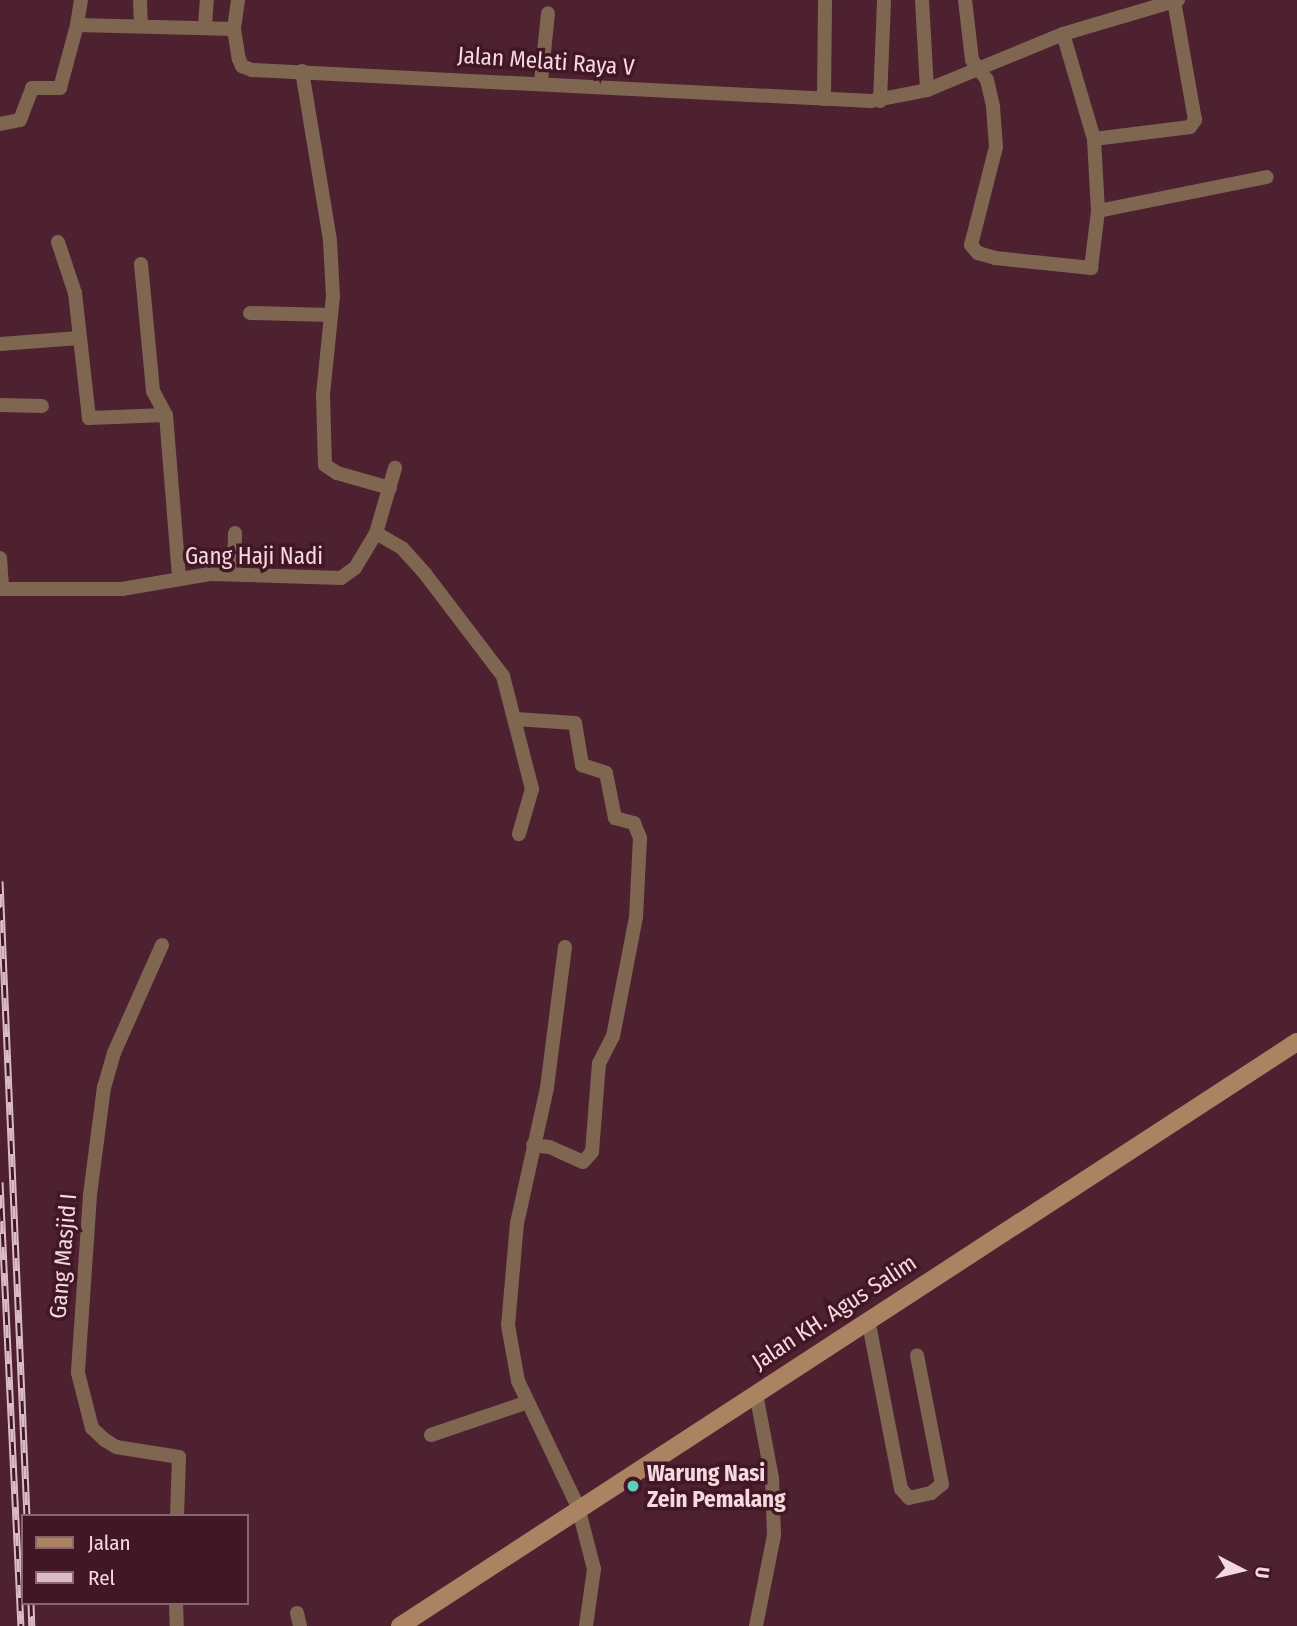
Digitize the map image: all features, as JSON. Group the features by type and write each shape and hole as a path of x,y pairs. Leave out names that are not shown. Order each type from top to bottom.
{"street":[{"path":"0,124 20,120 32,88 60,88 81,0"},
{"path":"141,0 141,26"},
{"path":"205,26 207,0"},
{"path":"77,25 205,26 234,29 238,0"},
{"path":"824,99 825,0"},
{"path":"880,101 884,0"},
{"path":"922,0 927,90"},
{"path":"965,0 968,40 987,80 993,107 996,147 971,245 978,253 995,258 1091,268 1098,211 1094,139 1063,34"},
{"path":"1094,139 1190,127 1195,120 1176,1"},
{"name":"Jalan Melati Raya V","path":"234,29 242,66 880,101 927,90 1063,34 1176,1"},
{"path":"541,82 548,13"},
{"path":"302,71 331,241 331,315 323,395 324,465 337,473 390,488"},
{"path":"1098,211 1267,177"},
{"path":"58,242 72,282 89,418 166,415"},
{"path":"141,264 153,391 166,415 179,577"},
{"path":"250,313 331,315"},
{"path":"0,344 79,338"},
{"path":"0,405 42,406"},
{"name":"Gang Haji Nadi","path":"1,589 122,589 179,577 234,574 341,578 355,568 376,533 395,468"},
{"path":"234,574 235,533"},
{"path":"376,533 402,548 426,575 503,677 532,789 519,834"},
{"path":"0,558 1,589"},
{"path":"515,719 575,723 582,765 606,773 615,818 634,823 640,838 636,917 613,1036 599,1063 592,1152 583,1162 549,1147 533,1145"},
{"name":"Gang Masjid I","path":"162,945 104,1087 90,1195 78,1373 92,1428 105,1440 116,1447 178,1457 177,1514"},
{"path":"565,947 556,1040 533,1145 508,1296 509,1350 528,1402 578,1507 594,1569 586,1626"},
{"name":"Jalan KH. Agus Salim","path":"400,1626 578,1507 1297,1042"},
{"path":"867,1319 901,1489 909,1498 937,1490 942,1484 917,1355"},
{"path":"756,1393 772,1478 774,1535 756,1626"},
{"path":"431,1434 528,1402"},
{"path":"176,1605 177,1626"}],"railway":[{"path":"0,881 27,1514"},
{"path":"0,1182 21,1626"},
{"path":"31,1605 32,1626"}],"place":[{"name":"Warung Nasi Zein Pemalang","path":"633,1486"}]}
